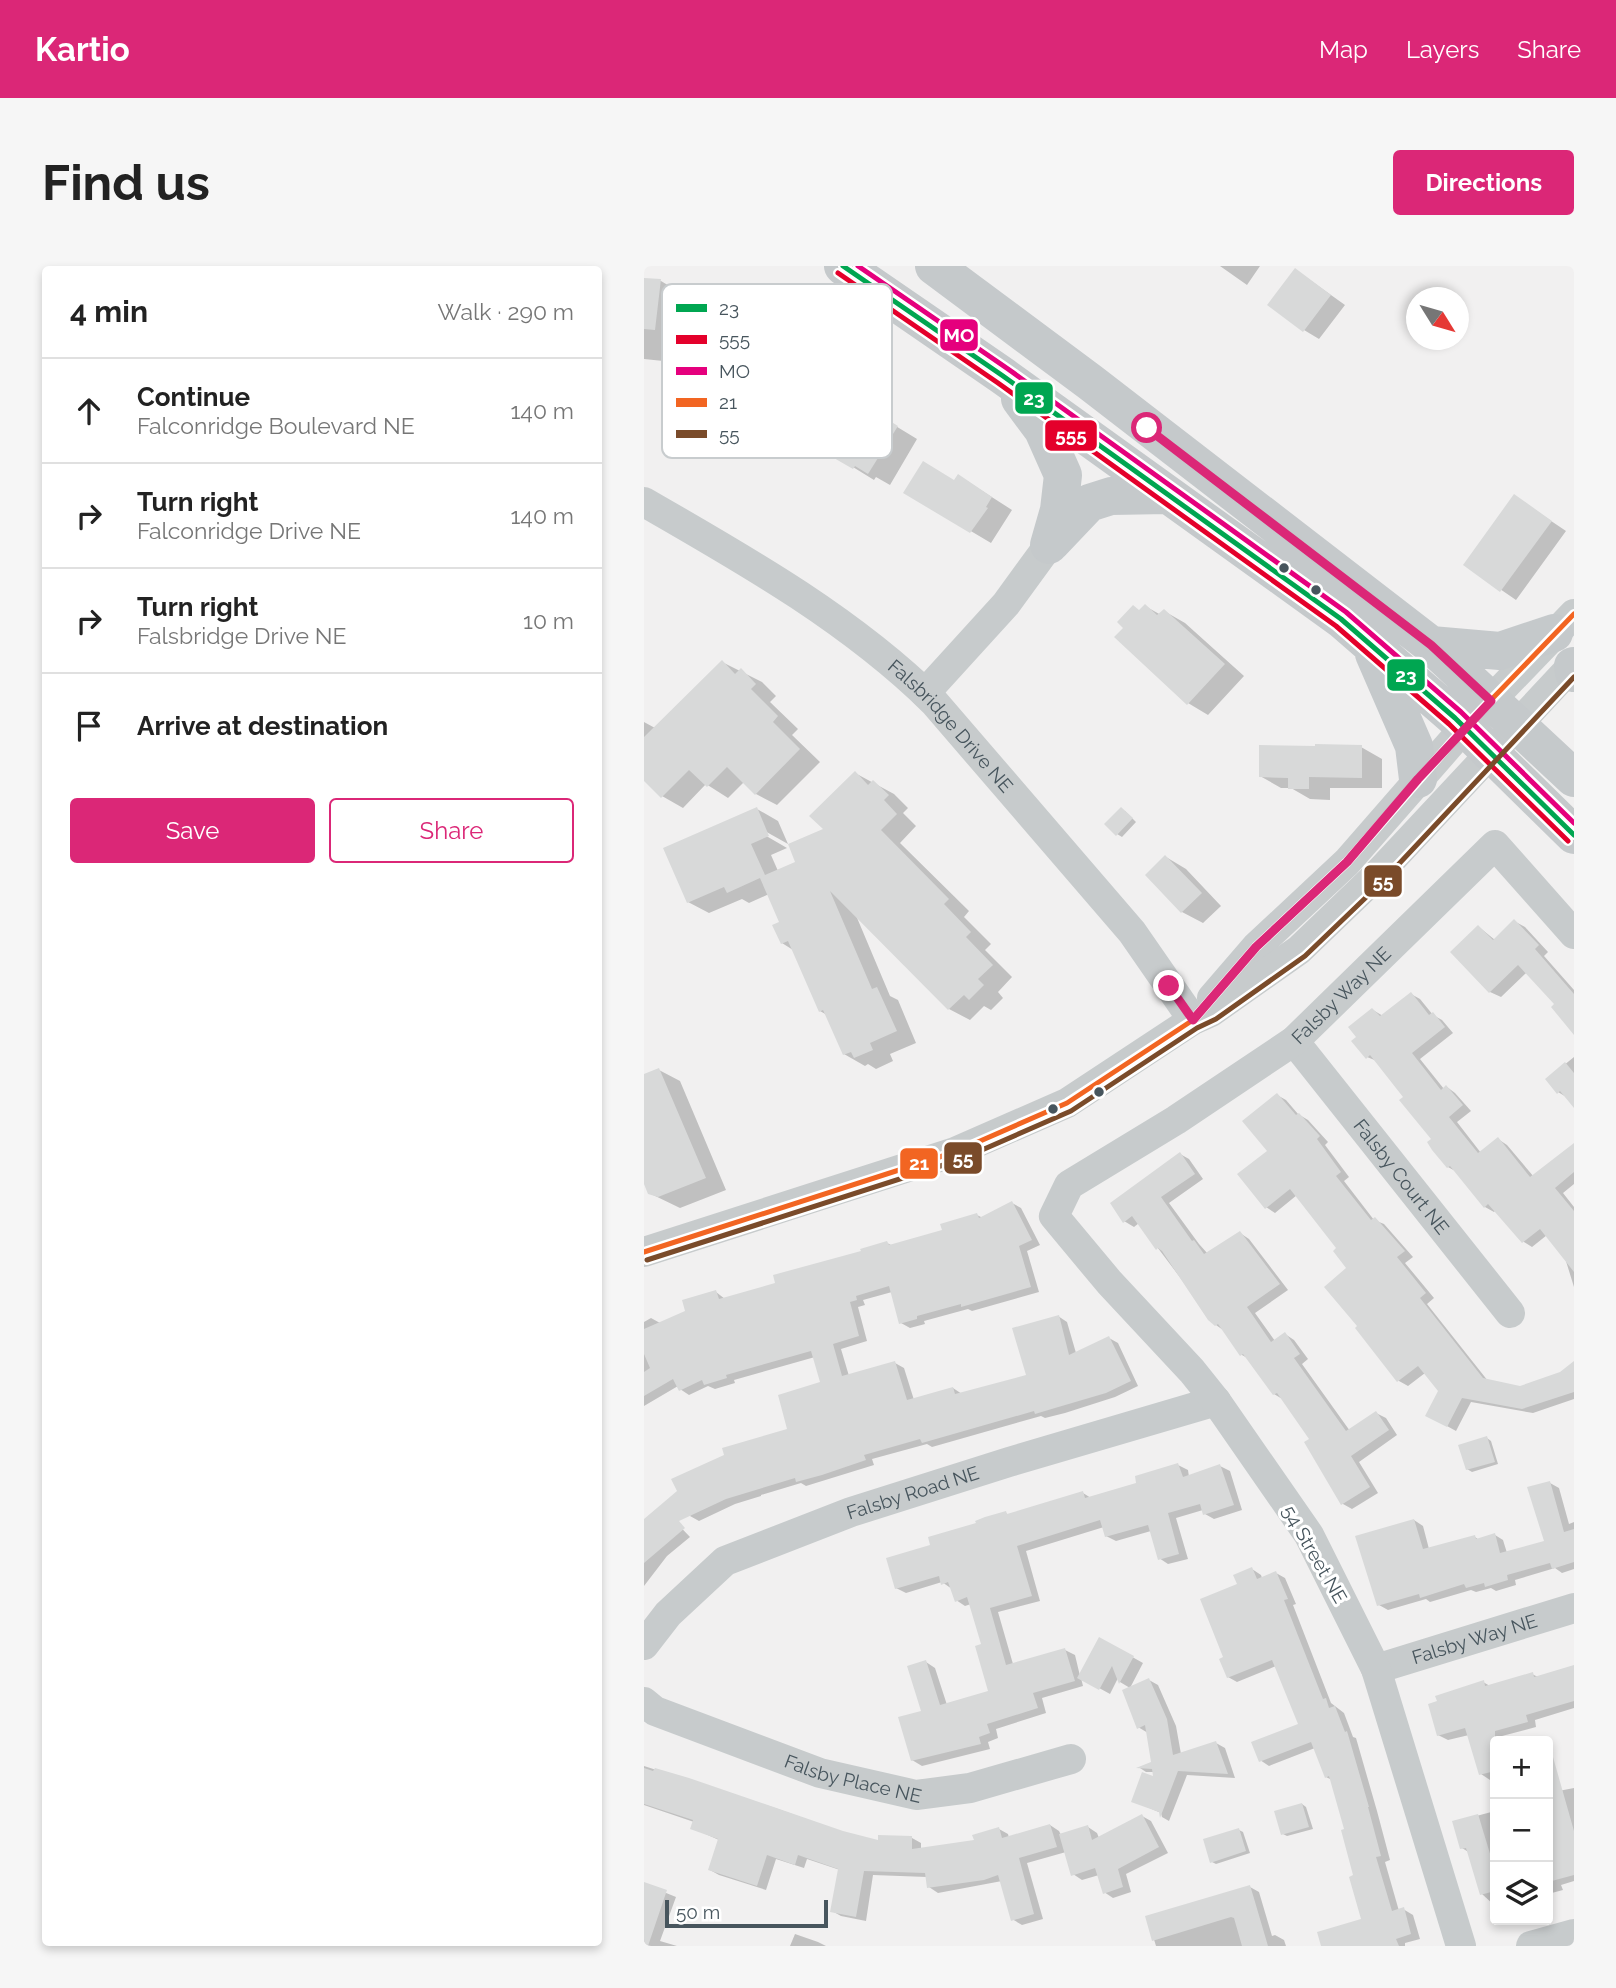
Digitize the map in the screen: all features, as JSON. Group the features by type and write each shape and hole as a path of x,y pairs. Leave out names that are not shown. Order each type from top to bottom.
{"main road":[{"path":"843,266 869,284"},
{"path":"876,266 1034,373 1058,381 1090,382"},
{"path":"934,266 1090,382 1431,645 1574,778"},
{"path":"892,300 1003,376 1369,642 1574,835"},
{"path":"1003,376 1043,430 1063,475 1059,510 1049,545"},
{"path":"1049,545 1089,503 1111,496 1167,495"},
{"path":"1431,645 1500,651 1564,624"},
{"path":"1369,642 1414,746 1418,779"}],"street":[{"name":"Falsbridge Drive NE","path":"644,502 821,610 914,682 1132,932 1193,1020"},
{"path":"925,693 1006,604 1049,545"},
{"path":"1503,713 1517,676 1564,624"},
{"path":"644,1252 954,1152 1067,1103 1193,1020 1211,1012 1298,950 1376,876 1477,741 1503,713 1574,668"},
{"path":"1193,1020 1256,947 1347,862 1418,779 1477,741"},
{"name":"Falsby Way NE","path":"1069,1185 1176,1120 1294,1041 1495,845 1574,934"},
{"name":"Falsby Court NE","path":"1294,1041 1510,1312"},
{"name":"54 Street NE","path":"1069,1185 1054,1216 1101,1273 1192,1371 1216,1401 1309,1535 1377,1669 1461,1946"},
{"name":"Falsby Road NE","path":"644,1645 668,1614 725,1561 851,1512 1216,1401"},
{"name":"Falsby Way NE","path":"1377,1669 1574,1608"},
{"name":"Falsby Place NE","path":"644,1702 656,1710 820,1773 916,1795 970,1788 1071,1759"},
{"path":"1531,1946 1574,1934"}],"building":[{"path":"1295,268 1331,295 1303,332 1267,305"},
{"path":"644,278 661,279 655,330 644,329"},
{"path":"892,422 898,426 892,436"},
{"path":"834,458 878,458 868,474 855,466 853,469"},
{"path":"923,461 954,480 958,474 992,497 986,507 988,508 970,533 903,493"},
{"path":"1514,494 1552,521 1500,592 1463,565"},
{"path":"1145,604 1157,615 1164,609 1225,664 1187,705 1114,637 1123,628 1117,622 1133,605 1139,610"},
{"path":"722,660 735,674 741,668 756,684 751,689 778,716 773,722 800,749 755,795 727,767 707,787 689,770 661,798 644,781 644,737"},
{"path":"1259,745 1362,745 1362,778 1309,777 1309,789 1288,789 1288,778 1259,777"},
{"path":"855,771 868,785 873,780 889,795 884,800 897,814 881,830 949,899 944,904 971,932 966,937 993,965 978,979 984,985 969,1000 964,995 948,1010 830,891 872,989 877,987 897,1031 870,1043 873,1050 854,1058 851,1052 843,1055 823,1010 819,1012 788,941 781,944 772,925 779,922 760,878 727,893 724,887 687,903 663,848 757,807 769,836 751,844 765,875 795,862 788,844 823,829 809,816"},
{"path":"1121,807 1133,818 1116,836 1104,824"},
{"path":"1165,855 1202,893 1181,913 1145,875"},
{"path":"1514,919 1539,945 1535,949 1574,994 1574,1035 1551,1007 1554,1004 1518,965 1489,993 1450,952 1478,925 1493,940"},
{"path":"1411,992 1429,1015 1433,1012 1445,1027 1412,1053 1441,1090 1446,1085 1463,1105 1449,1117 1478,1153 1498,1137 1530,1177 1574,1143 1574,1172 1555,1188 1574,1211 1574,1272 1540,1229 1522,1243 1488,1204 1484,1208 1450,1166 1447,1168 1432,1150 1427,1142 1431,1139 1399,1100 1403,1097 1370,1055 1366,1059 1351,1041 1356,1037 1348,1027 1372,1008 1380,1016"},
{"path":"1565,1062 1574,1073 1574,1108 1560,1091 1557,1094 1545,1079"},
{"path":"659,1068 706,1178 658,1197 648,1194 644,1184 644,1074"},
{"path":"1277,1093 1296,1115 1299,1113 1320,1136 1317,1139 1341,1172 1336,1176 1371,1220 1375,1217 1405,1251 1397,1257 1426,1293 1420,1298 1483,1378 1520,1386 1560,1372 1574,1361 1574,1392 1522,1409 1462,1398 1447,1427 1425,1416 1438,1391 1418,1366 1397,1382 1355,1328 1357,1326 1324,1287 1346,1268 1333,1251 1336,1248 1290,1189 1265,1209 1237,1174 1267,1151 1242,1121"},
{"path":"1180,1152 1195,1174 1161,1197 1192,1241 1194,1240 1204,1254 1240,1231 1280,1284 1247,1307 1271,1342 1285,1332 1300,1354 1294,1358 1346,1431 1376,1411 1389,1430 1351,1456 1370,1487 1341,1505 1304,1442 1309,1439 1277,1393 1273,1395 1243,1354 1240,1356 1218,1324 1215,1326 1208,1320 1162,1251 1158,1248 1156,1250 1132,1216 1123,1223 1110,1203"},
{"path":"1012,1201 1032,1240 1019,1246 1031,1287 961,1307 961,1304 917,1316 917,1319 899,1324 889,1286 856,1296 857,1300 850,1302 859,1336 833,1344 842,1376 895,1361 907,1400 953,1387 955,1394 1026,1375 1012,1328 1059,1315 1069,1355 1109,1336 1131,1381 1106,1393 1035,1414 1034,1411 922,1443 920,1439 864,1455 866,1460 822,1475 796,1482 795,1478 726,1499 679,1521 685,1528 644,1563 644,1519 677,1491 671,1479 724,1455 722,1448 787,1429 778,1395 820,1382 811,1351 726,1375 727,1378 704,1385 702,1380 679,1391 673,1379 644,1396 644,1372 650,1368 644,1354 644,1329 685,1311 682,1300 716,1290 719,1299 775,1283 773,1275 861,1251 860,1249 887,1241 889,1245 942,1230 940,1224 977,1213 979,1218"},
{"path":"1487,1436 1495,1462 1466,1470 1458,1445"},
{"path":"1178,1463 1183,1477 1220,1464 1234,1505 1203,1515 1200,1504 1168,1513 1179,1554 1158,1560 1148,1525 1105,1537 1100,1520 1017,1546 1032,1596 990,1608 1006,1665 1065,1648 1075,1681 1033,1693 1038,1708 987,1724 990,1733 979,1737 981,1744 911,1761 898,1717 921,1711 907,1666 926,1660 940,1705 988,1691 975,1646 981,1644 967,1597 955,1602 948,1582 941,1585 939,1576 895,1589 886,1558 930,1545 928,1537 976,1523 975,1521 985,1517 1006,1511 1007,1514 1083,1491 1085,1498 1136,1483 1135,1476"},
{"path":"1550,1481 1564,1532 1574,1529 1574,1562 1552,1569 1550,1563 1507,1575 1508,1580 1485,1587 1484,1583 1466,1588 1464,1584 1420,1598 1419,1594 1377,1606 1355,1536 1414,1519 1423,1549 1475,1535 1476,1539 1495,1533 1500,1553 1544,1541 1527,1487"},
{"path":"1252,1567 1257,1579 1276,1571 1288,1599 1284,1600 1323,1699 1326,1698 1329,1708 1335,1706 1345,1732 1347,1731 1369,1807 1381,1856 1376,1857 1392,1911 1404,1907 1411,1934 1396,1939 1399,1946 1321,1946 1317,1932 1361,1919 1349,1877 1353,1875 1341,1830 1344,1829 1329,1776 1325,1778 1311,1742 1259,1762 1251,1742 1298,1724 1272,1660 1227,1678 1219,1659 1223,1657 1200,1599 1237,1584 1233,1575"},
{"path":"1099,1637 1134,1656 1119,1684 1112,1666 1099,1690 1077,1678"},
{"path":"1574,1665 1574,1701 1526,1715 1528,1722 1495,1731 1495,1736 1490,1736 1490,1772 1479,1775 1465,1728 1437,1736 1428,1704 1437,1701 1435,1696 1484,1680 1485,1686 1533,1672 1534,1677"},
{"path":"1149,1678 1167,1719 1173,1755 1216,1741 1228,1774 1178,1771 1160,1818 1159,1812 1131,1802 1142,1772 1153,1776 1152,1769 1136,1768 1151,1762 1145,1725 1137,1729 1122,1690"},
{"path":"1553,1757 1574,1831 1574,1875 1553,1881"},
{"path":"644,1768 653,1771 655,1768 689,1778 843,1831 878,1840 878,1835 912,1836 912,1849 974,1840 972,1835 999,1827 1002,1838 1050,1824 1057,1847 1019,1858 1034,1914 1011,1921 998,1875 984,1880 927,1888 925,1873 864,1871 856,1917 830,1912 838,1869 798,1855 795,1865 767,1855 757,1886 708,1870 718,1839 690,1829 693,1820 644,1804"},
{"path":"1302,1803 1309,1827 1281,1835 1274,1811"},
{"path":"1142,1814 1159,1847 1118,1869 1123,1887 1103,1894 1095,1868 1071,1876 1059,1834 1088,1825 1092,1840"},
{"path":"1478,1814 1490,1854 1490,1892 1480,1895 1466,1848 1460,1849 1452,1821"},
{"path":"1239,1828 1246,1851 1210,1863 1203,1839"},
{"path":"644,1882 667,1890 648,1946 644,1946"},
{"path":"1250,1885 1268,1946 1242,1946 1234,1918 1231,1917 1152,1941 1145,1916"}],"transit line":[{"name":"23","path":"843,266 869,284"},
{"name":"MO","path":"858,266 884,284"},
{"name":"555","path":"838,273 854,284"},
{"name":"MO","path":"892,289 1008,369 1346,612 1461,712 1574,823"},
{"name":"23","path":"892,300 1003,376 1341,619 1455,718 1574,835"},
{"name":"555","path":"892,310 1336,626 1449,724 1568,841"},
{"name":"21","path":"644,1252 955,1152 1067,1103 1193,1020 1256,947 1347,862 1464,728 1574,614"},
{"name":"55","path":"647,1260 959,1160 1071,1111 1197,1028 1216,1019 1305,956 1382,882 1574,677"}],"route":[{"path":"1147,428 1431,645 1491,701 1418,779 1347,862 1256,947 1193,1020 1169,986"}]}
